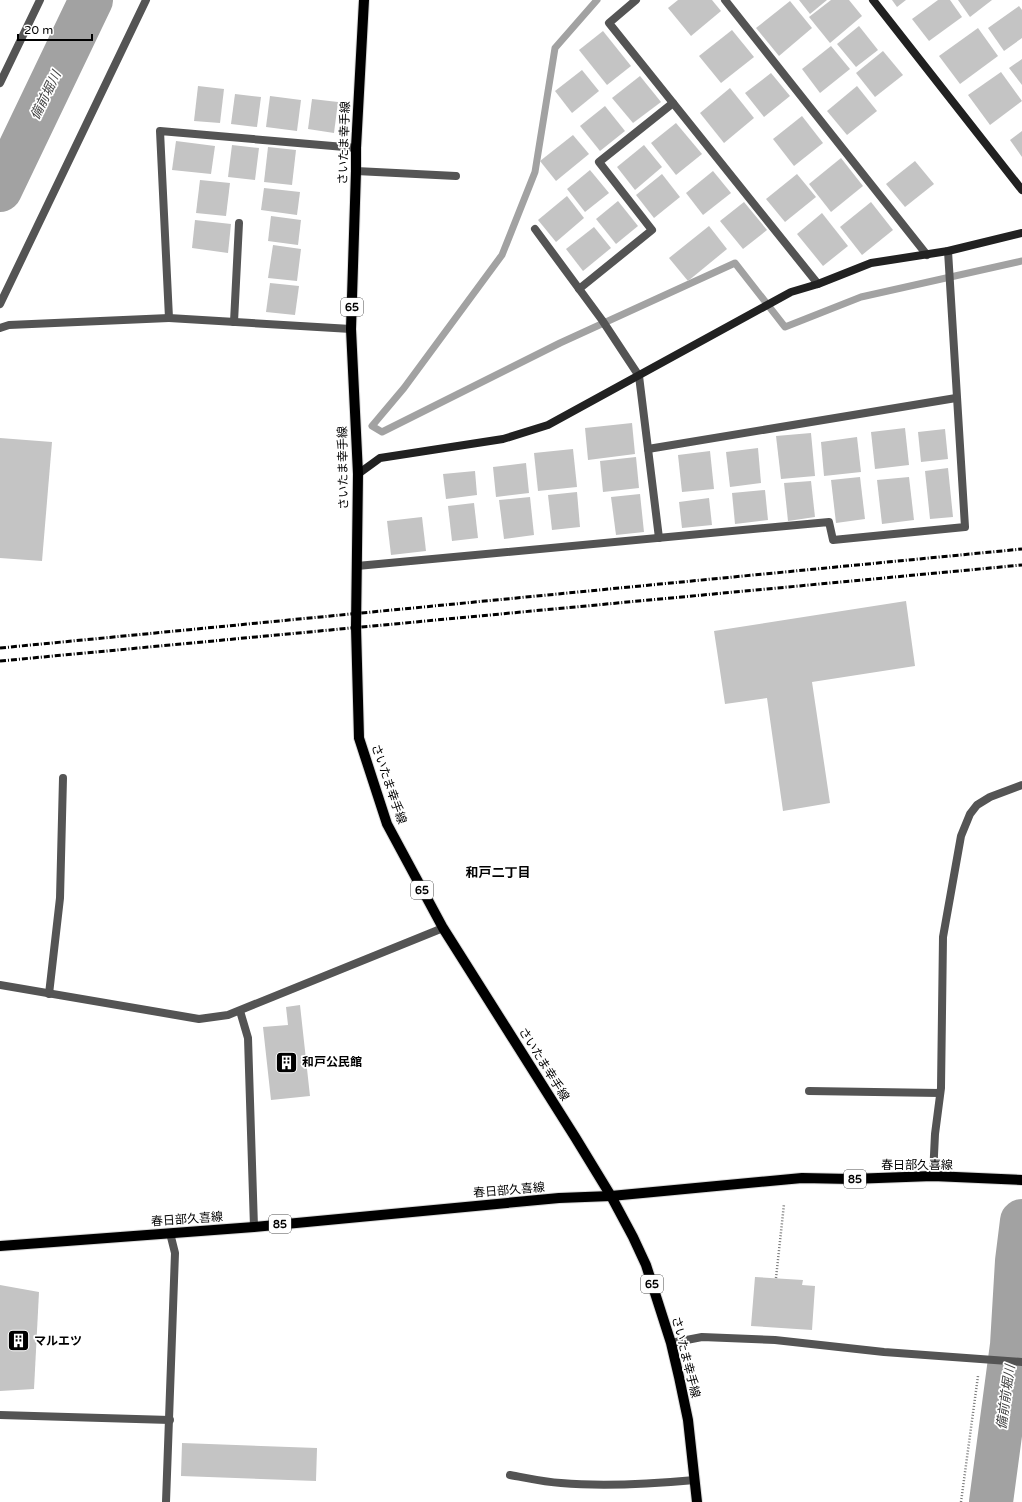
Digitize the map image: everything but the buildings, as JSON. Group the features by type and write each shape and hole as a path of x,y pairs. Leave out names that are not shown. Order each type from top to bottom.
{"main road":[{"name":"さいたま幸手線","path":"364,0 356,148 351,329 358,474 357,675 359,738 387,824 442,928 611,1196 633,1237 646,1266 671,1343 688,1420 697,1502"},
{"name":"春日部久喜線","path":"0,1246 254,1227 559,1198 611,1196 802,1178 851,1179 934,1176 1022,1180"}],"street":[{"path":"0,84 40,0"},
{"path":"0,304 146,0"},
{"path":"636,0 610,23 818,284"},
{"path":"725,0 927,255"},
{"path":"873,0 1022,190"},
{"path":"579,289 652,230 599,162 673,103"},
{"path":"169,318 160,131 356,148"},
{"path":"356,171 456,176"},
{"path":"234,322 239,223"},
{"path":"535,229 579,289 639,376 659,538"},
{"path":"358,474 380,458 503,439 548,425 791,292 818,284 871,263 948,251 1022,233"},
{"path":"357,566 829,522 833,540 965,527 948,251"},
{"path":"0,328 9,325 169,318 351,329"},
{"path":"648,449 956,398"},
{"path":"49,994 60,898 64,778"},
{"path":"934,1176 935,1134 940,1093 943,937 961,836 970,814 977,805 990,797 1022,785"},
{"path":"0,985 199,1019 228,1015 240,1011 442,928"},
{"path":"240,1011 248,1038 254,1227"},
{"path":"809,1091 940,1093"},
{"path":"166,1502 170,1420 174,1253 170,1233"},
{"path":"671,1343 702,1337 775,1340 884,1352 1022,1362"},
{"path":"0,1415 170,1420"},
{"path":"510,1475 560,1483 592,1485 661,1483 695,1480"}],"path":[{"path":"776,1278 784,1204"},
{"path":"961,1502 983,1360"}],"waterway":[{"name":"備前堀川","path":"0,190 91,0"},
{"path":"597,0 555,48 535,172 502,255 404,388 372,426 382,432 560,343 735,263 785,327 861,297 1022,261"},
{"name":"備前前堀川","path":"991,1502 1012,1345 1017,1261 1022,1221"}],"railway":[{"path":"0,648 1022,549"},
{"path":"0,661 1022,565"}],"place":[{"name":"和戸公民館","path":"286,1062"},
{"name":"マルエツ","path":"18,1341"}],"district":[{"name":"和戸二丁目","path":"498,872"}]}
